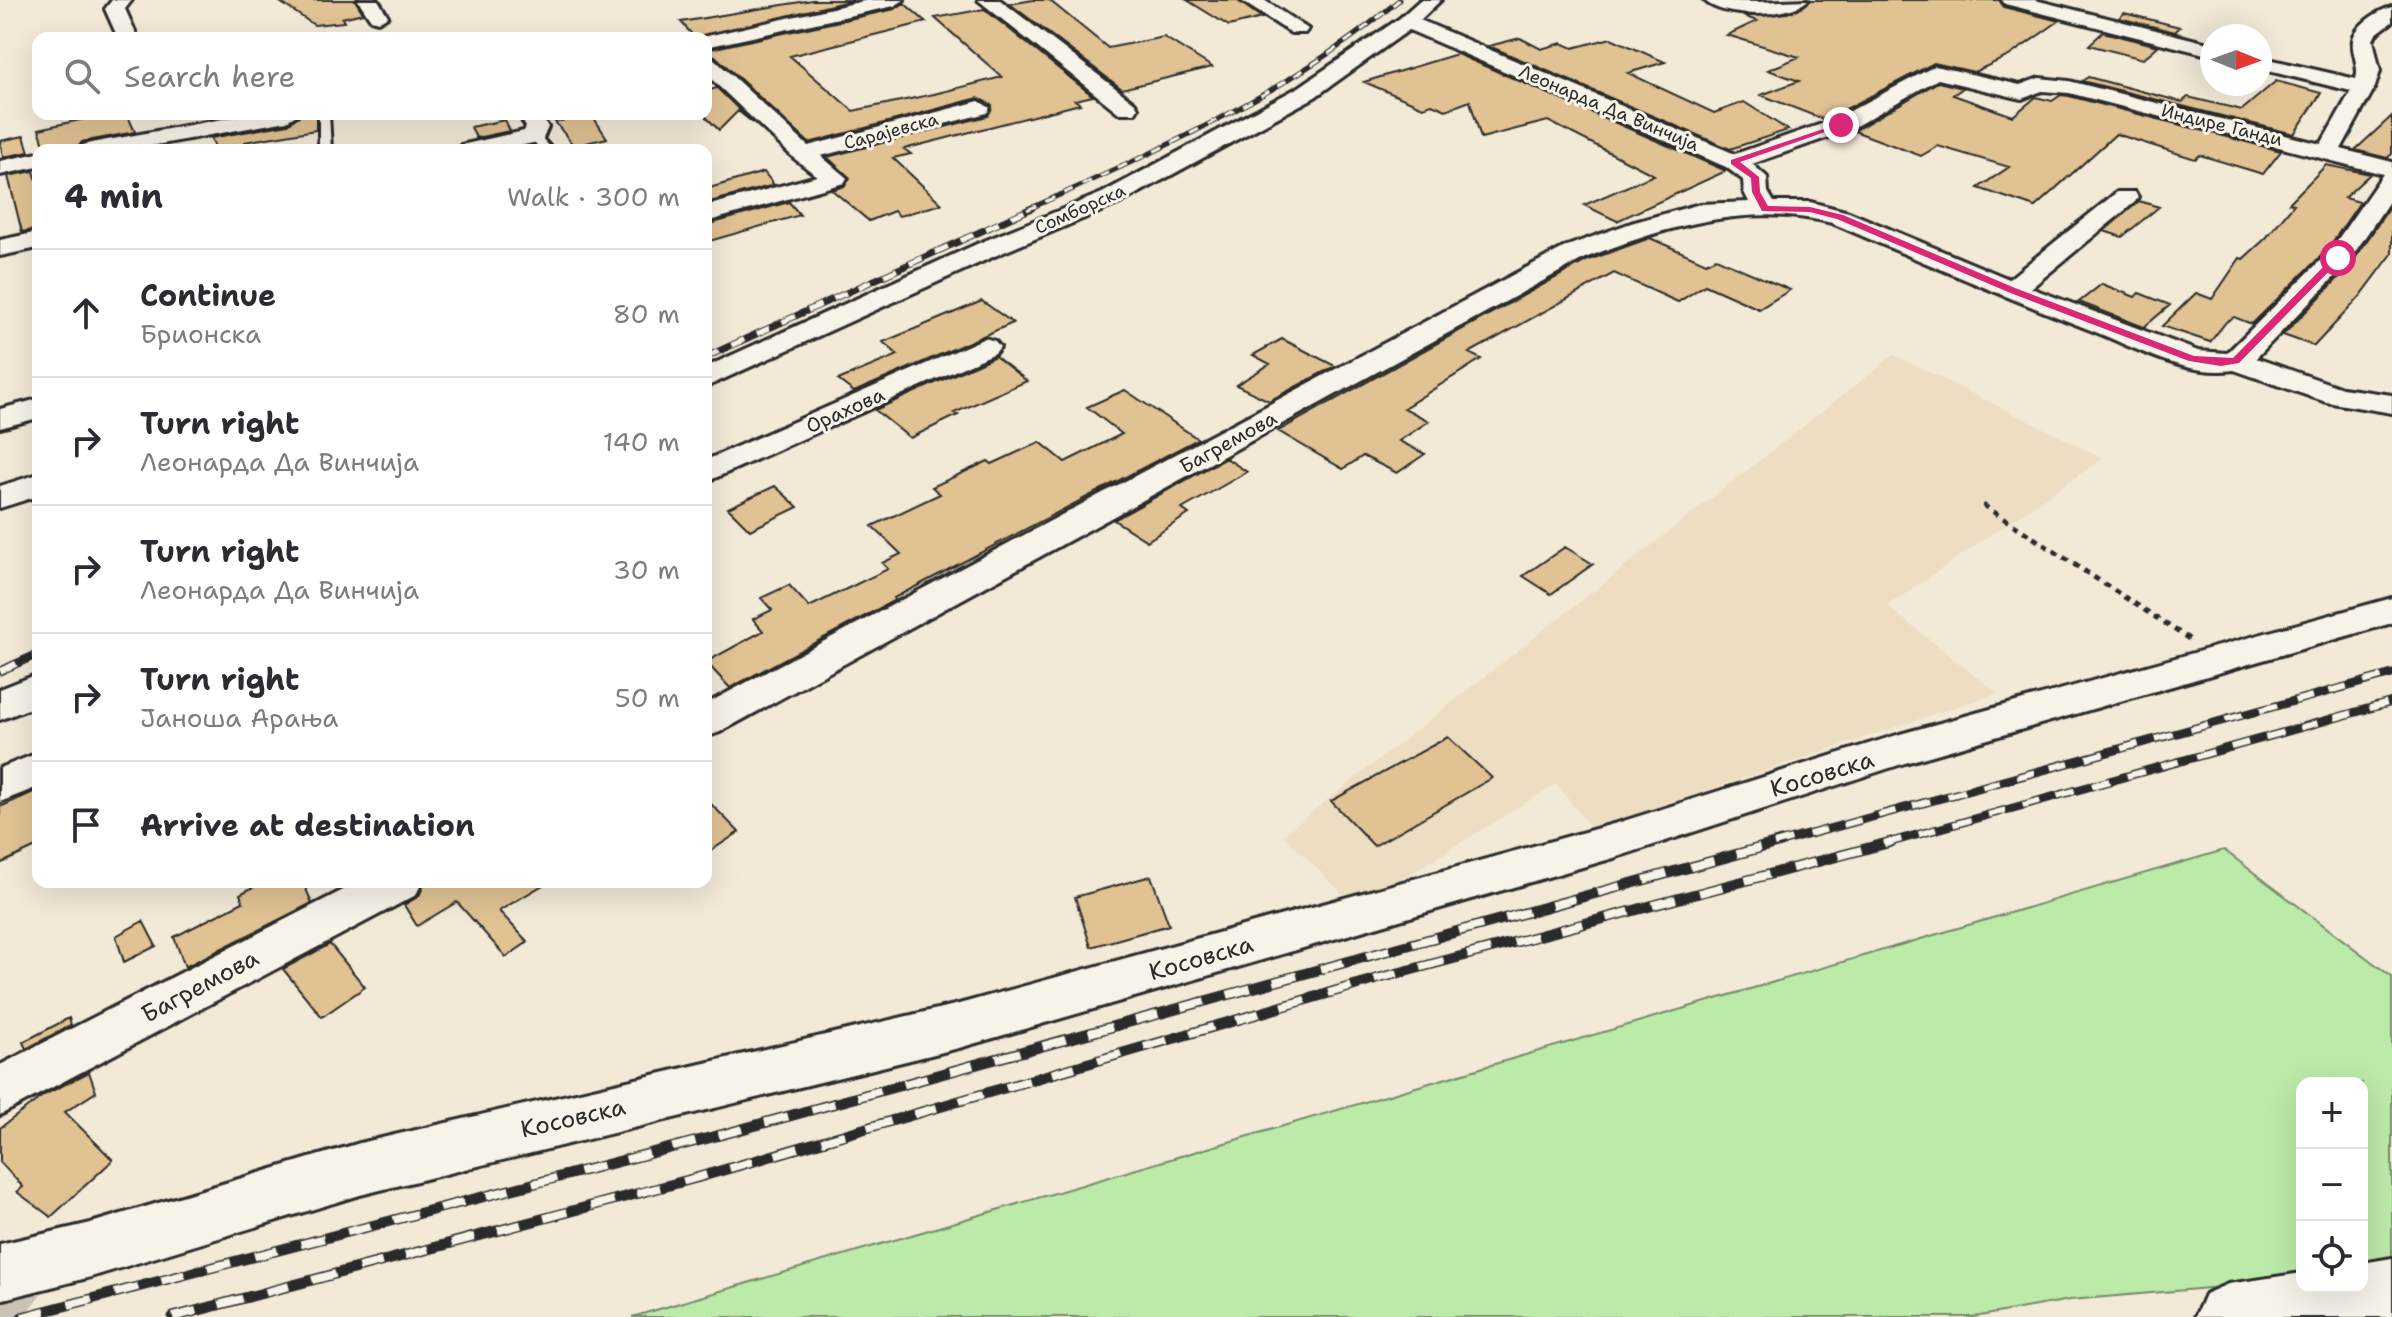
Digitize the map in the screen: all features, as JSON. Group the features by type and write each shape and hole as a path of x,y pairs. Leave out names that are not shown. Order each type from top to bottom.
{"street":[{"path":"122,0 115,9 125,32"},
{"path":"712,40 894,0"},
{"path":"988,0 1127,108"},
{"path":"1250,0 1298,29"},
{"name":"Сомборска","path":"712,375 988,249 1111,198 1307,92 1407,22 1431,0"},
{"path":"1714,0 1746,9 1766,9 1798,0"},
{"path":"2012,0 2200,47"},
{"path":"2328,152 2364,87 2370,62 2363,40 2367,31 2392,13"},
{"name":"Леонарда Да Винчија","path":"1407,22 1734,162 1755,177 1756,192 1765,209"},
{"path":"2272,66 2364,87"},
{"name":"Сарајевска","path":"712,68 803,154 835,178 712,212"},
{"name":"Индире Ганди","path":"1734,162 1841,125 1935,72 2016,98 2039,84 2051,84 2392,169"},
{"name":"Сарајевска","path":"803,154 979,108"},
{"path":"107,144 156,125 216,120"},
{"path":"493,144 537,133"},
{"path":"0,168 32,161"},
{"path":"2236,361 2338,258 2392,179"},
{"path":"2012,290 2126,197"},
{"path":"1765,209 1810,210 1840,217 2012,290 2192,359 2221,363 2236,361 2337,396 2392,404"},
{"name":"Багремова","path":"712,719 1576,252 1640,228 1700,212 1765,209"},
{"path":"0,248 32,241"},
{"name":"Орахова","path":"712,469 985,347"},
{"path":"0,419 32,410"},
{"path":"0,498 32,486"},
{"name":"Косовска","path":"0,1272 91,1250 360,1169 975,1021 1617,840 1900,749 2392,610"},
{"path":"0,706 32,691"},
{"path":"0,786 32,772"},
{"name":"Багремова","path":"0,1091 389,888"},
{"path":"2228,1317 2392,1291"}],"lane":[{"path":"324,120 325,144"}],"path":[{"path":"1983,505 2220,658"}],"shaded area":[{"path":"1894,355 2103,458 1887,606 1997,693 1592,829 1556,784 1356,907 1283,835"}],"green space":[{"path":"2224,850 2392,977 2392,1273 2368,1275 2368,1077 2296,1077 2296,1281 2070,1300 1974,1317 632,1317"}],"building":[{"path":"277,0 355,0 363,13 342,18 344,22 314,25"},
{"path":"812,0 853,0 712,34 690,32 681,22"},
{"path":"1049,0 1108,48 1164,37 1212,67 1122,89 1010,4"},
{"path":"1187,0 1237,0 1262,18 1229,26"},
{"path":"1811,0 1999,0 2004,7 2059,21 2009,56 1974,72 1934,63 1825,120 1761,95 1799,81 1768,70 1799,57 1727,35 1757,21 1743,16 1787,13"},
{"path":"904,3 926,22 790,56 853,111 934,94 1002,77 935,18 984,9 1093,96 1075,100 1080,104 904,149 911,154 893,158 942,204 899,216 894,211 869,221 832,190 845,186 850,178 827,157 988,116 992,105 978,98 809,143 712,55 712,49 895,9"},
{"path":"2124,13 2180,27 2175,32 2119,18"},
{"path":"2103,32 2158,46 2143,59 2089,45"},
{"path":"1520,38 1541,49 1562,43 1573,48 1611,38 1665,62 1628,73 1714,113 1744,102 1788,130 1730,149 1489,46"},
{"path":"1457,54 1726,171 1617,221 1584,205 1654,175 1548,121 1481,138 1470,101 1446,110 1432,104 1423,107 1364,82"},
{"path":"2088,77 2182,102 2188,97 2242,110 2258,96 2272,96 2272,84 2276,81 2321,93 2294,134 2082,81"},
{"path":"1938,82 1963,88 1953,95 2013,116 2036,97 2052,101 2061,95 2069,96 2281,151 2263,174 2200,155 2195,159 2116,134 2035,207 1978,188 2009,167 1938,146 1921,156 1854,131"},
{"path":"717,88 753,123 738,111 719,130 709,120 712,120 712,89"},
{"path":"2392,116 2392,154 2387,158 2355,150"},
{"path":"80,120 130,120 135,132 80,144 44,144 39,129"},
{"path":"293,120 316,120 316,130 244,144 214,144 211,138 288,124"},
{"path":"505,120 510,131 476,138 471,127"},
{"path":"595,120 607,138 572,144 555,122"},
{"path":"24,136 29,152 3,157 0,141"},
{"path":"2326,165 2370,174 2344,198 2360,202 2327,250 2252,324 2234,317 2210,342 2162,326 2196,293 2212,299 2240,258 2243,259 2266,238 2294,204 2289,203"},
{"path":"32,171 32,230 22,232 8,176"},
{"path":"764,172 774,185 712,201 712,187"},
{"path":"2139,201 2159,207 2122,237 2104,231"},
{"path":"789,202 800,215 712,240 712,223"},
{"path":"2388,209 2392,210 2392,254 2359,298 2314,346 2283,335 2350,266"},
{"path":"1650,238 1706,263 1716,258 1790,290 1759,309 1705,285 1678,302 1614,273 1469,353 1481,359 1404,408 1429,421 1399,441 1425,454 1397,473 1363,456 1343,469 1278,431 1586,261"},
{"path":"2102,284 2135,297 2139,293 2170,305 2144,327 2079,302"},
{"path":"982,301 1013,323 854,392 838,380 898,355 883,342"},
{"path":"1282,339 1335,366 1269,401 1236,385 1270,364 1253,355"},
{"path":"995,356 1027,381 954,413 958,415 910,438 875,410"},
{"path":"1125,390 1198,439 894,598 730,688 712,668 712,659 763,631 753,619 772,610 761,598 789,585 809,607 888,569 882,563 901,554 872,526 940,494 932,487 988,461 992,464 1040,442 1065,462 1122,434 1087,407"},
{"path":"1226,458 1247,472 1182,509 1189,514 1147,541 1114,520"},
{"path":"775,486 798,507 750,530 728,508"},
{"path":"1565,547 1593,564 1551,594 1523,576"},
{"path":"1448,737 1492,778 1374,846 1331,801"},
{"path":"32,793 32,849 0,864 0,807"},
{"path":"712,805 739,832 712,850"},
{"path":"1151,876 1169,925 1091,947 1075,897"},
{"path":"252,888 306,888 312,903 185,967 174,937 243,902 240,894"},
{"path":"422,888 538,888 499,911 528,942 506,957 457,902 417,926 404,905 419,896"},
{"path":"143,921 156,946 124,962 116,936"},
{"path":"330,944 365,987 322,1017 283,969"},
{"path":"69,1018 71,1025 26,1049 23,1042"},
{"path":"89,1072 96,1092 65,1112 113,1160 51,1217 17,1192 23,1187 0,1162 0,1128 44,1095"}],"tunnel":[{"path":"0,1298 22,1317"}],"railway":[{"path":"1027,210 1221,118 1313,64 1399,0"},
{"path":"712,354 1032,208"},
{"path":"0,671 32,657"},
{"path":"1774,844 2392,674"},
{"path":"1884,844 2392,702"},
{"path":"22,1317 724,1134 1781,842"},
{"path":"173,1317 696,1178 1380,978 1891,842"}],"route":[{"path":"1841,125 1734,162 1755,177 1756,192 1765,209 1810,210 1840,217 2012,290 2192,359 2221,363 2236,361 2338,258"}]}
